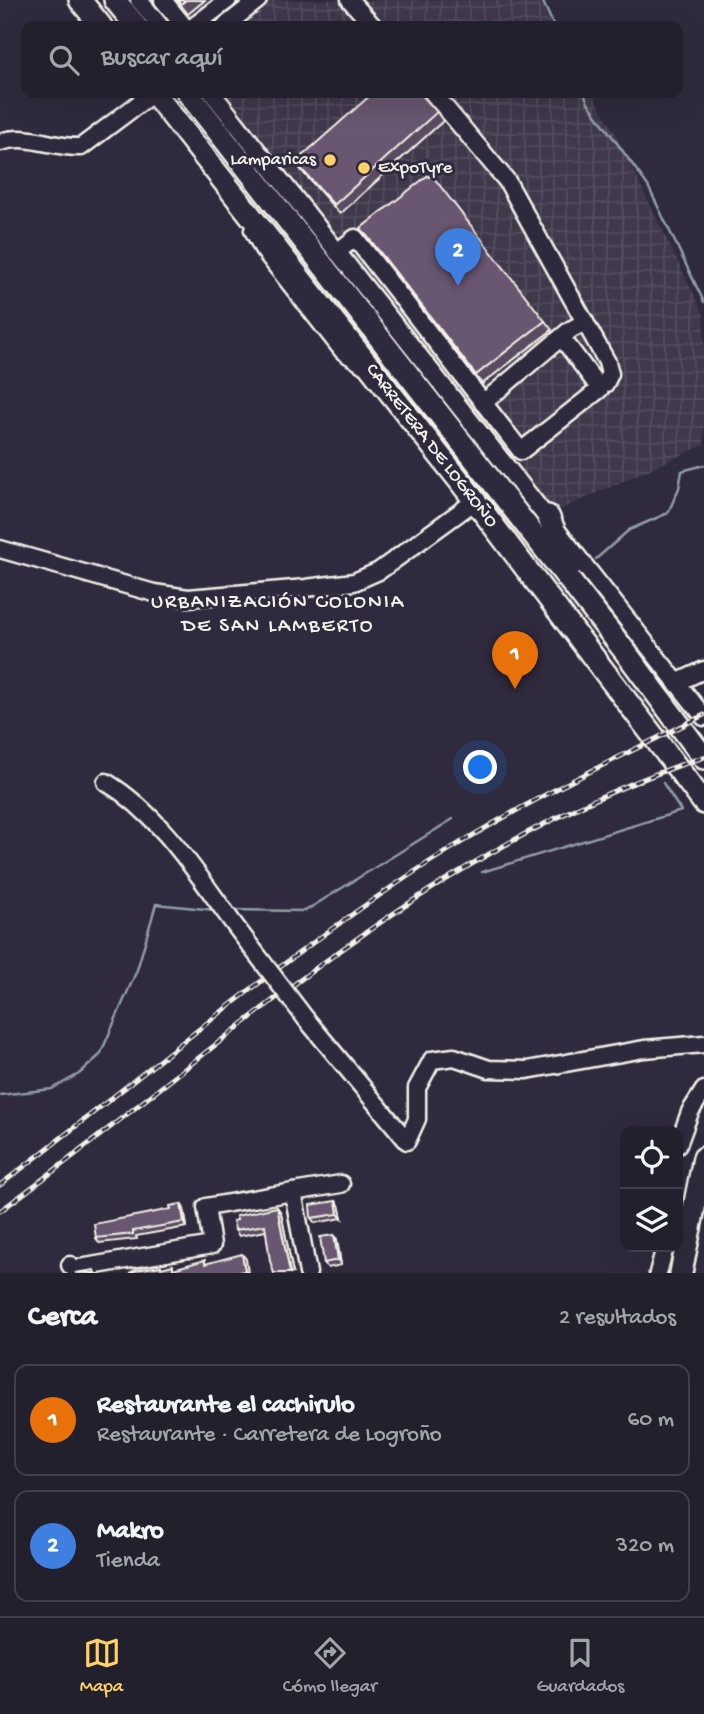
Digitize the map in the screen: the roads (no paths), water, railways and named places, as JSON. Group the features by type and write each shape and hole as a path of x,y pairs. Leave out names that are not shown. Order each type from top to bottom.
{"highway":[{"path":"80,0 97,21"},
{"path":"115,0 132,21"},
{"name":"CARRETERA DE LOGROÑO","path":"158,98 475,501 704,803"},
{"name":"CARRETERA DE LOGROÑO","path":"192,98 632,660 704,758"},
{"path":"548,516 563,556 632,660 678,705 704,738"},
{"path":"681,1273 704,1158"}],"street":[{"path":"139,0 156,21"},
{"path":"163,0 180,21"},
{"path":"201,21 228,0"},
{"path":"231,21 258,0"},
{"path":"350,0 369,21"},
{"path":"0,142 14,137 81,147 147,98"},
{"path":"216,98 548,516 704,718"},
{"path":"437,98 507,181 609,366 610,374 606,384"},
{"path":"337,252 355,238 521,451 600,389 562,338"},
{"path":"465,412 585,322"},
{"path":"0,549 154,593 188,598 306,588 354,582 379,572 475,501"},
{"path":"676,682 704,670"},
{"path":"106,782 131,797 163,831 306,1018 407,1141 417,1119 416,1088 432,1060 454,1058 489,1069 527,1070 644,1049 704,1044"},
{"path":"683,1131 690,1112 704,1090"},
{"path":"70,1265 74,1269 212,1245 206,1207 341,1184"},
{"path":"293,1192 308,1273"},
{"path":"658,1273 664,1252"}],"waterway":[{"path":"542,0 552,21"},
{"path":"586,98 648,186 704,302"},
{"path":"596,559 629,530 668,513 679,488 682,471 704,465"},
{"path":"482,872 681,811 663,783"},
{"path":"233,910 305,911 453,819"},
{"path":"0,1095 52,1089 79,1074 100,1055 137,970 156,904 215,910"}],"railway":[{"path":"0,1185 264,979 372,900 461,842 529,803 704,715"},
{"path":"0,1211 250,1018 334,955 420,896 509,842 604,795 704,757"}],"place":[{"name":"Lamparicas","path":"330,160"},
{"name":"ExpoTyre","path":"364,168"},
{"name":"Makro","path":"458,286"},
{"name":"Restaurante el cachirulo","path":"515,689"}],"district":[{"name":"URBANIZACIÓN COLONIA DE SAN LAMBERTO","path":"278,615"}]}
